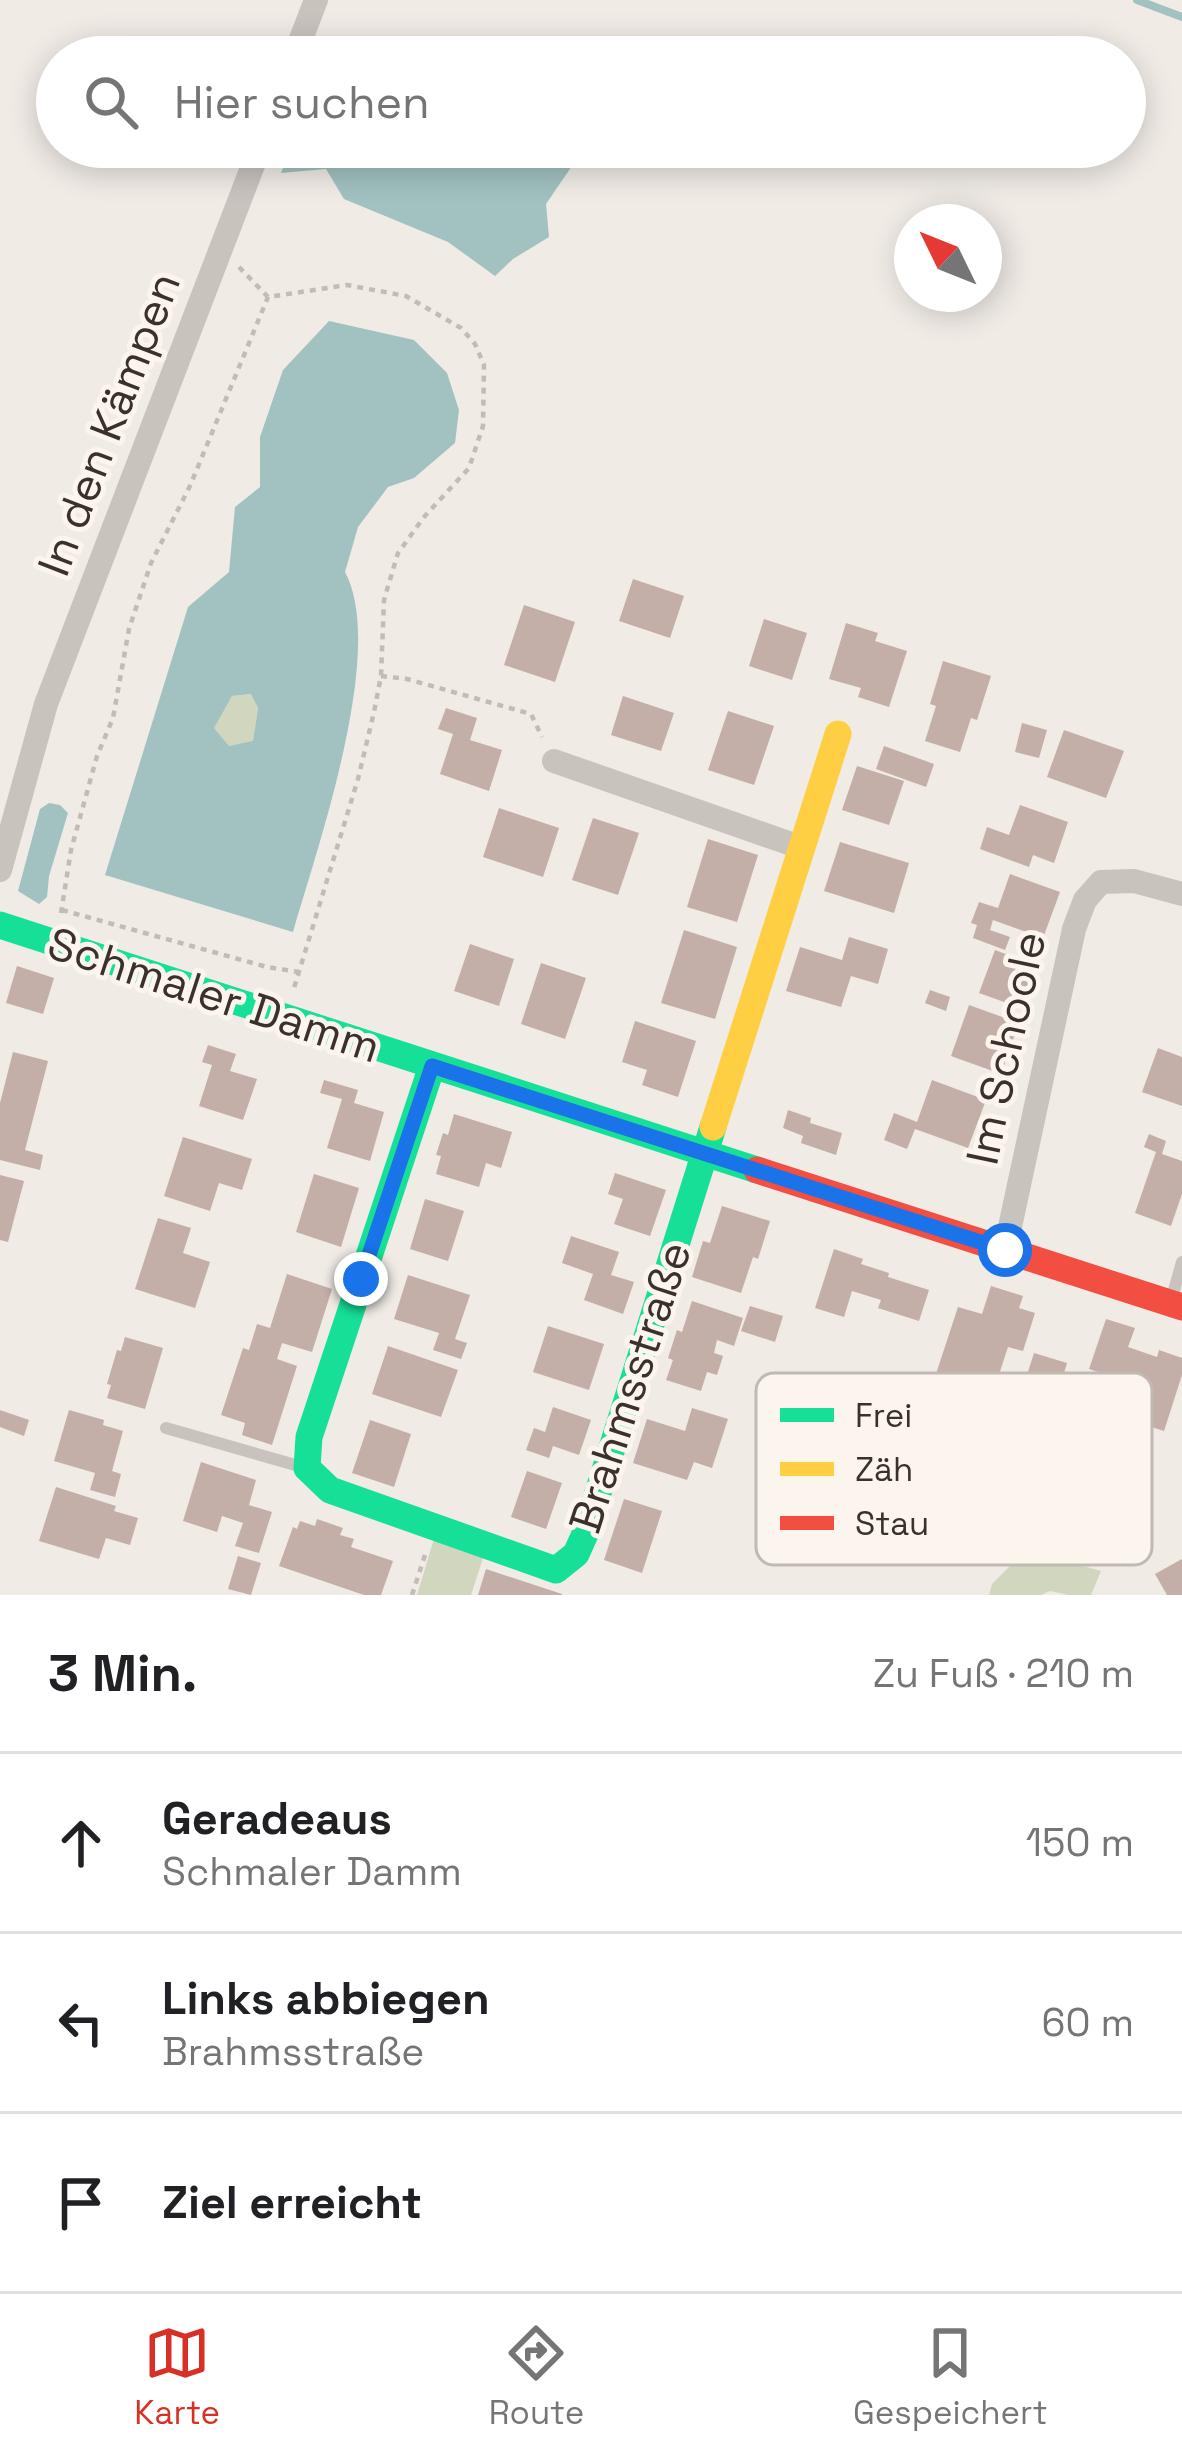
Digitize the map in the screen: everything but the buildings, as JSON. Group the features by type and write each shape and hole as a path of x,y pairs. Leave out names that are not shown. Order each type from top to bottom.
{"street":[{"path":"302,36 316,0"},
{"name":"In den Kämpen","path":"0,870 46,704 252,168"},
{"path":"705,1152 838,734"},
{"path":"554,761 800,847"},
{"name":"Im Schoole","path":"1005,1250 1074,928 1085,900 1101,882 1134,881 1182,894"},
{"name":"Schmaler Damm","path":"0,925 1176,1306"},
{"path":"307,1468 309,1437 432,1066"},
{"name":"Brahmsstraße","path":"307,1468 330,1490 556,1570 576,1554 584,1534 705,1152"}],"lane":[{"path":"1176,1306 1182,1262"},
{"path":"166,1428 307,1468"}],"path":[{"path":"219,256 247,273 268,297"},
{"path":"268,297 347,285 406,296 460,328 476,344 484,365 483,426 469,468 398,553 384,600 381,676 358,779 286,1016"},
{"path":"52,941 62,910 70,850 113,718 129,628 151,563 190,486 268,297"},
{"path":"381,676 531,714 554,761"},
{"path":"62,910 299,972"},
{"path":"412,1595 434,1527"}],"green space":[{"path":"252,694 258,708 253,742 229,746 213,728 232,696"},
{"path":"434,1539 484,1555 471,1595 417,1595"},
{"path":"1011,1565 1080,1565 1101,1571 1091,1595 1050,1591 989,1595 992,1584"}],"water":[{"path":"283,168 571,168 546,204 549,237 495,276 448,242 344,199 326,169 281,173"},
{"path":"329,321 414,340 447,373 459,410 455,443 414,478 388,487 358,527 345,572 356,606 353,698 331,802 293,932 105,875 188,607 229,572 235,507 260,487 260,437 283,370","holes":["251,694 258,708 253,741 229,746 214,728 232,696"]},
{"path":"49,803 68,813 47,897 39,904 18,891 40,809"}],"waterway":[{"path":"1137,0 1182,17"}],"traffic: fast":[{"path":"0,925 757,1170"},
{"path":"432,1066 309,1437 307,1468 330,1490 556,1570 576,1554 585,1534 713,1127"}],"traffic: slow":[{"path":"713,1127 838,734"}],"traffic: jam":[{"path":"757,1170 1182,1307"}],"route":[{"path":"361,1279 432,1066 1005,1250"}]}
